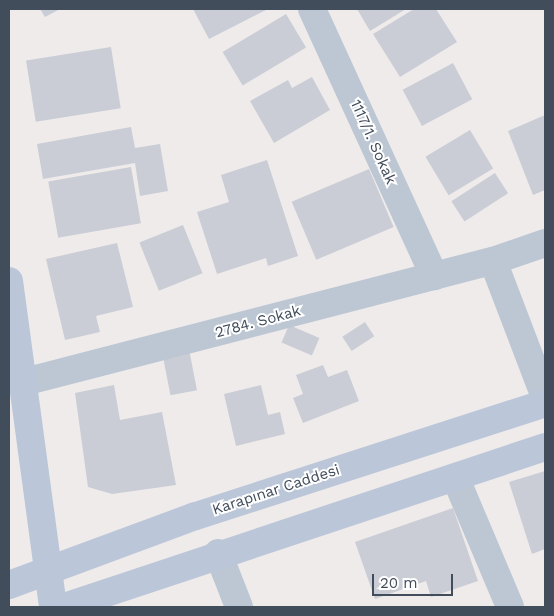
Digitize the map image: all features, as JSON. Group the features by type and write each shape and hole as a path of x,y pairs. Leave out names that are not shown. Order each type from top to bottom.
{"main road":[{"path":"9,281 53,607"},
{"name":"Karapınar Caddesi","path":"9,585 196,516 545,403"},
{"path":"64,607 218,553 456,479 545,447"}],"street":[{"name":"1117/1. Sokak","path":"312,9 434,276"},
{"name":"2784. Sokak","path":"24,382 493,261 545,243"},
{"path":"493,261 545,397"},
{"path":"456,479 510,607"},
{"path":"218,553 239,607"}],"building":[{"path":"40,9 60,9 45,17"},
{"path":"193,9 268,9 209,39"},
{"path":"357,9 406,9 370,31"},
{"path":"414,9 436,9 457,42 400,77 373,34"},
{"path":"286,14 306,47 243,86 223,52"},
{"path":"111,47 121,108 36,122 26,60"},
{"path":"453,63 472,99 422,126 403,90"},
{"path":"312,77 330,110 274,143 250,101 288,80 292,88"},
{"path":"545,115 545,190 533,195 508,131"},
{"path":"131,127 135,148 160,144 168,191 140,196 135,163 43,179 37,144"},
{"path":"470,130 493,169 449,195 425,157"},
{"path":"267,160 298,256 268,266 266,258 217,274 197,212 229,202 221,175"},
{"path":"131,167 141,223 58,238 48,182"},
{"path":"369,169 394,227 316,260 292,202"},
{"path":"495,173 508,193 464,221 451,201"},
{"path":"183,225 202,273 159,291 139,243"},
{"path":"117,243 133,307 96,316 100,332 65,340 46,259"},
{"path":"365,322 374,336 352,351 342,337"},
{"path":"289,325 319,338 312,355 282,342"},
{"path":"188,344 197,390 170,395 161,349"},
{"path":"323,365 328,377 347,370 359,401 303,423 293,398 303,394 296,375"},
{"path":"114,385 120,420 162,412 176,485 112,494 88,487 75,393"},
{"path":"261,385 268,415 280,412 285,434 236,446 224,394"},
{"path":"545,471 545,549 532,554 509,482"},
{"path":"453,508 478,581 431,597 426,581 375,599 355,542"}]}
